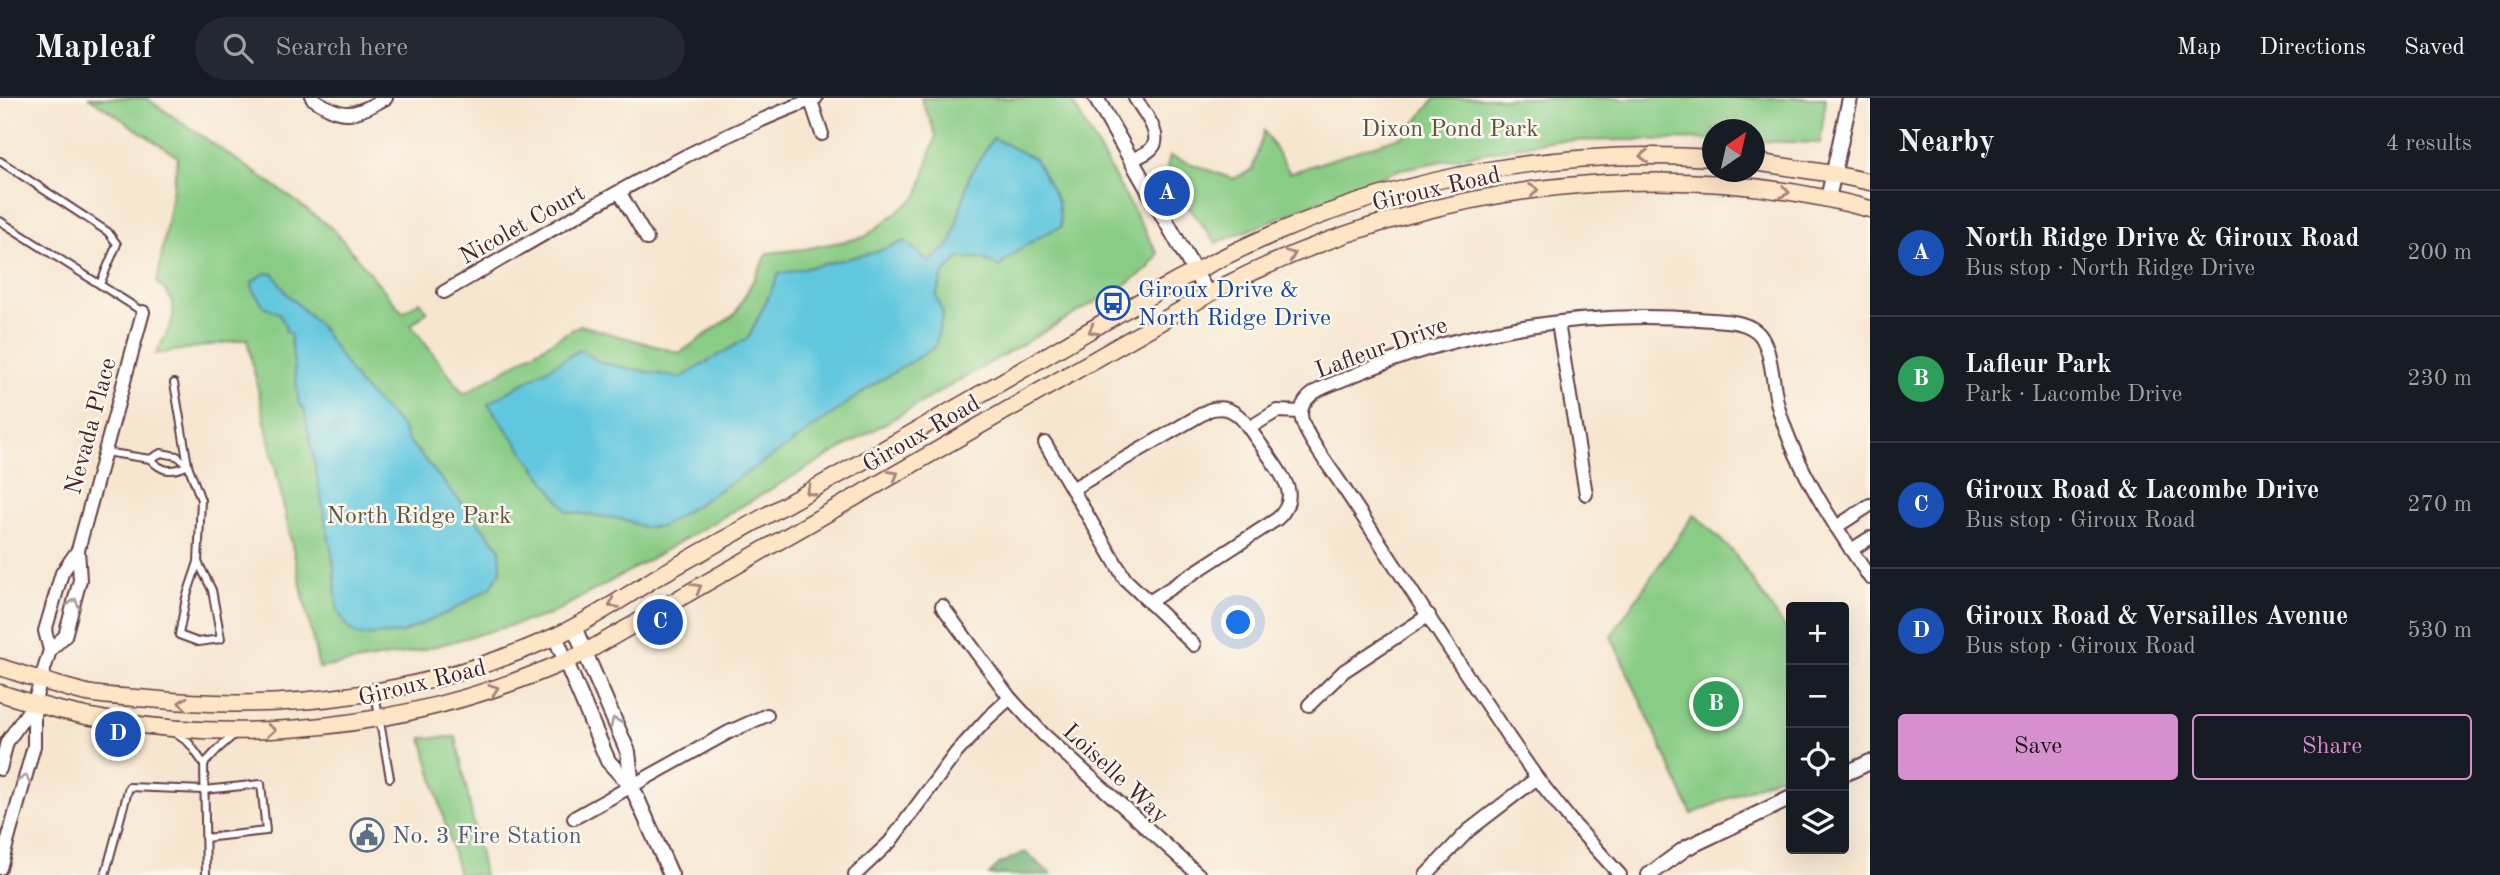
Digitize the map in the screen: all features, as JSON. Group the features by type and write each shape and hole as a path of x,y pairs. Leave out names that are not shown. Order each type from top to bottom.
{"main road":[{"name":"Giroux Road","path":"0,667 89,694 224,705 312,701 375,692 453,674 574,627 657,577 1196,273 1233,253 1306,221 1349,205 1443,178 1541,161 1629,156 1702,158"},
{"path":"1765,164 1833,174 1870,183"},
{"name":"Giroux Road","path":"0,693 78,714 167,728 239,731 319,727 380,718 467,698 584,653 1208,295 1256,270 1351,232 1397,217 1499,195 1558,187 1670,182 1765,189 1870,209"}],"street":[{"path":"312,98 331,110 347,115 362,111 386,98"},
{"path":"1097,98 1208,295"},
{"path":"1131,160 1152,148 1156,136 1135,98"},
{"path":"1828,199 1850,98"},
{"name":"Nicolet Court","path":"444,292 719,139 813,99 822,134"},
{"name":"Nicolet Court","path":"620,192 647,239"},
{"name":"Nevada Place","path":"34,703 50,650 65,636 80,580 78,550 143,312"},
{"name":"Lafleur Drive","path":"1620,875 1571,821 1537,778 1310,435 1303,424 1301,412 1306,400 1313,393 1378,365 1472,338 1558,323 1606,318 1666,317 1739,323 1755,330 1766,343 1776,401 1793,448 1813,489 1870,578"},
{"path":"1558,323 1586,494"},
{"path":"1072,489 1209,410 1221,408 1243,418 1286,484 1289,495 1286,509 1277,519 1149,602"},
{"path":"1249,428 1276,411 1301,412"},
{"path":"1045,443 1125,579 1194,645"},
{"path":"1836,527 1870,505"},
{"path":"1851,550 1870,538"},
{"name":"Nevada Place","path":"50,650 45,631 62,573 78,550"},
{"name":"Loiselle Way","path":"942,606 1010,698 1058,748 1199,875"},
{"path":"1310,705 1339,675 1429,615"},
{"path":"574,627 628,752 632,787 671,875"},
{"path":"555,636 608,761 632,787"},
{"path":"855,875 890,842 956,753 1010,698"},
{"path":"0,769 7,743 34,703"},
{"path":"0,868 34,746 34,703"},
{"path":"574,818 729,732 767,715"},
{"path":"1849,772 1870,762"},
{"path":"1426,875 1468,831 1537,778"},
{"path":"1649,875 1692,845 1786,800"}],"lane":[{"path":"0,160 108,232 117,244 100,284"},
{"path":"0,221 143,312"},
{"path":"174,383 188,465 201,500 198,562 186,598 179,635 198,642 221,639 212,590 198,562"},
{"path":"105,452 150,459 159,468 177,471 188,465"},
{"path":"150,459 161,453 177,456 188,465"},
{"path":"375,692 390,778"},
{"path":"167,728 189,743 204,764 206,875"},
{"path":"204,764 239,731"},
{"path":"105,875 130,787 204,790 261,784 266,831 205,838"}],"green space":[{"name":"North Ridge Park","path":"90,98 146,98 278,188 334,230 403,313 420,301 427,312 411,325 464,394 580,325 680,353 735,314 768,253 865,237 918,196 936,135 921,98 1070,98 1158,254 1148,269 1130,282 549,615 418,651 319,668 247,339 156,354 173,317 171,300 157,283 178,157"},
{"name":"Dixon Pond Park","path":"1435,98 1826,98 1820,143 1765,141 1765,119 1702,119 1702,139 1548,141 1401,169 1216,243 1165,176 1170,156 1233,179 1252,170 1264,131 1290,173 1406,135"},
{"path":"1694,514 1734,553 1786,630 1786,773 1692,814 1611,636"},
{"path":"456,737 484,875 459,875 422,738"},
{"path":"1025,852 1052,875 989,875 999,864"}],"water":[{"path":"993,138 1035,159 1058,201 1061,227 1028,244 999,267 982,258 959,258 943,274 936,296 943,314 935,347 870,387 785,448 662,527 643,527 622,519 568,512 488,404 580,350 602,363 680,378 749,337 779,274 876,252 905,241 929,262 951,244 969,177"},
{"path":"265,273 274,274 286,293 319,325 359,384 402,427 407,439 500,548 501,570 491,587 449,612 402,633 360,636 350,630 343,621 337,608 334,566 304,409 299,404 290,334 285,331 286,327 279,313 265,307 253,291 252,282"}],"place":[{"name":"North Ridge Drive & Giroux Road","path":"1167,193"},
{"name":"Giroux Drive & North Ridge Drive","path":"1113,303"},
{"name":"Giroux Road & Lacombe Drive","path":"660,622"},
{"name":"Lafleur Park","path":"1716,704"},
{"name":"Giroux Road & Versailles Avenue","path":"118,734"},
{"name":"No. 3 Fire Station","path":"367,835"}]}
